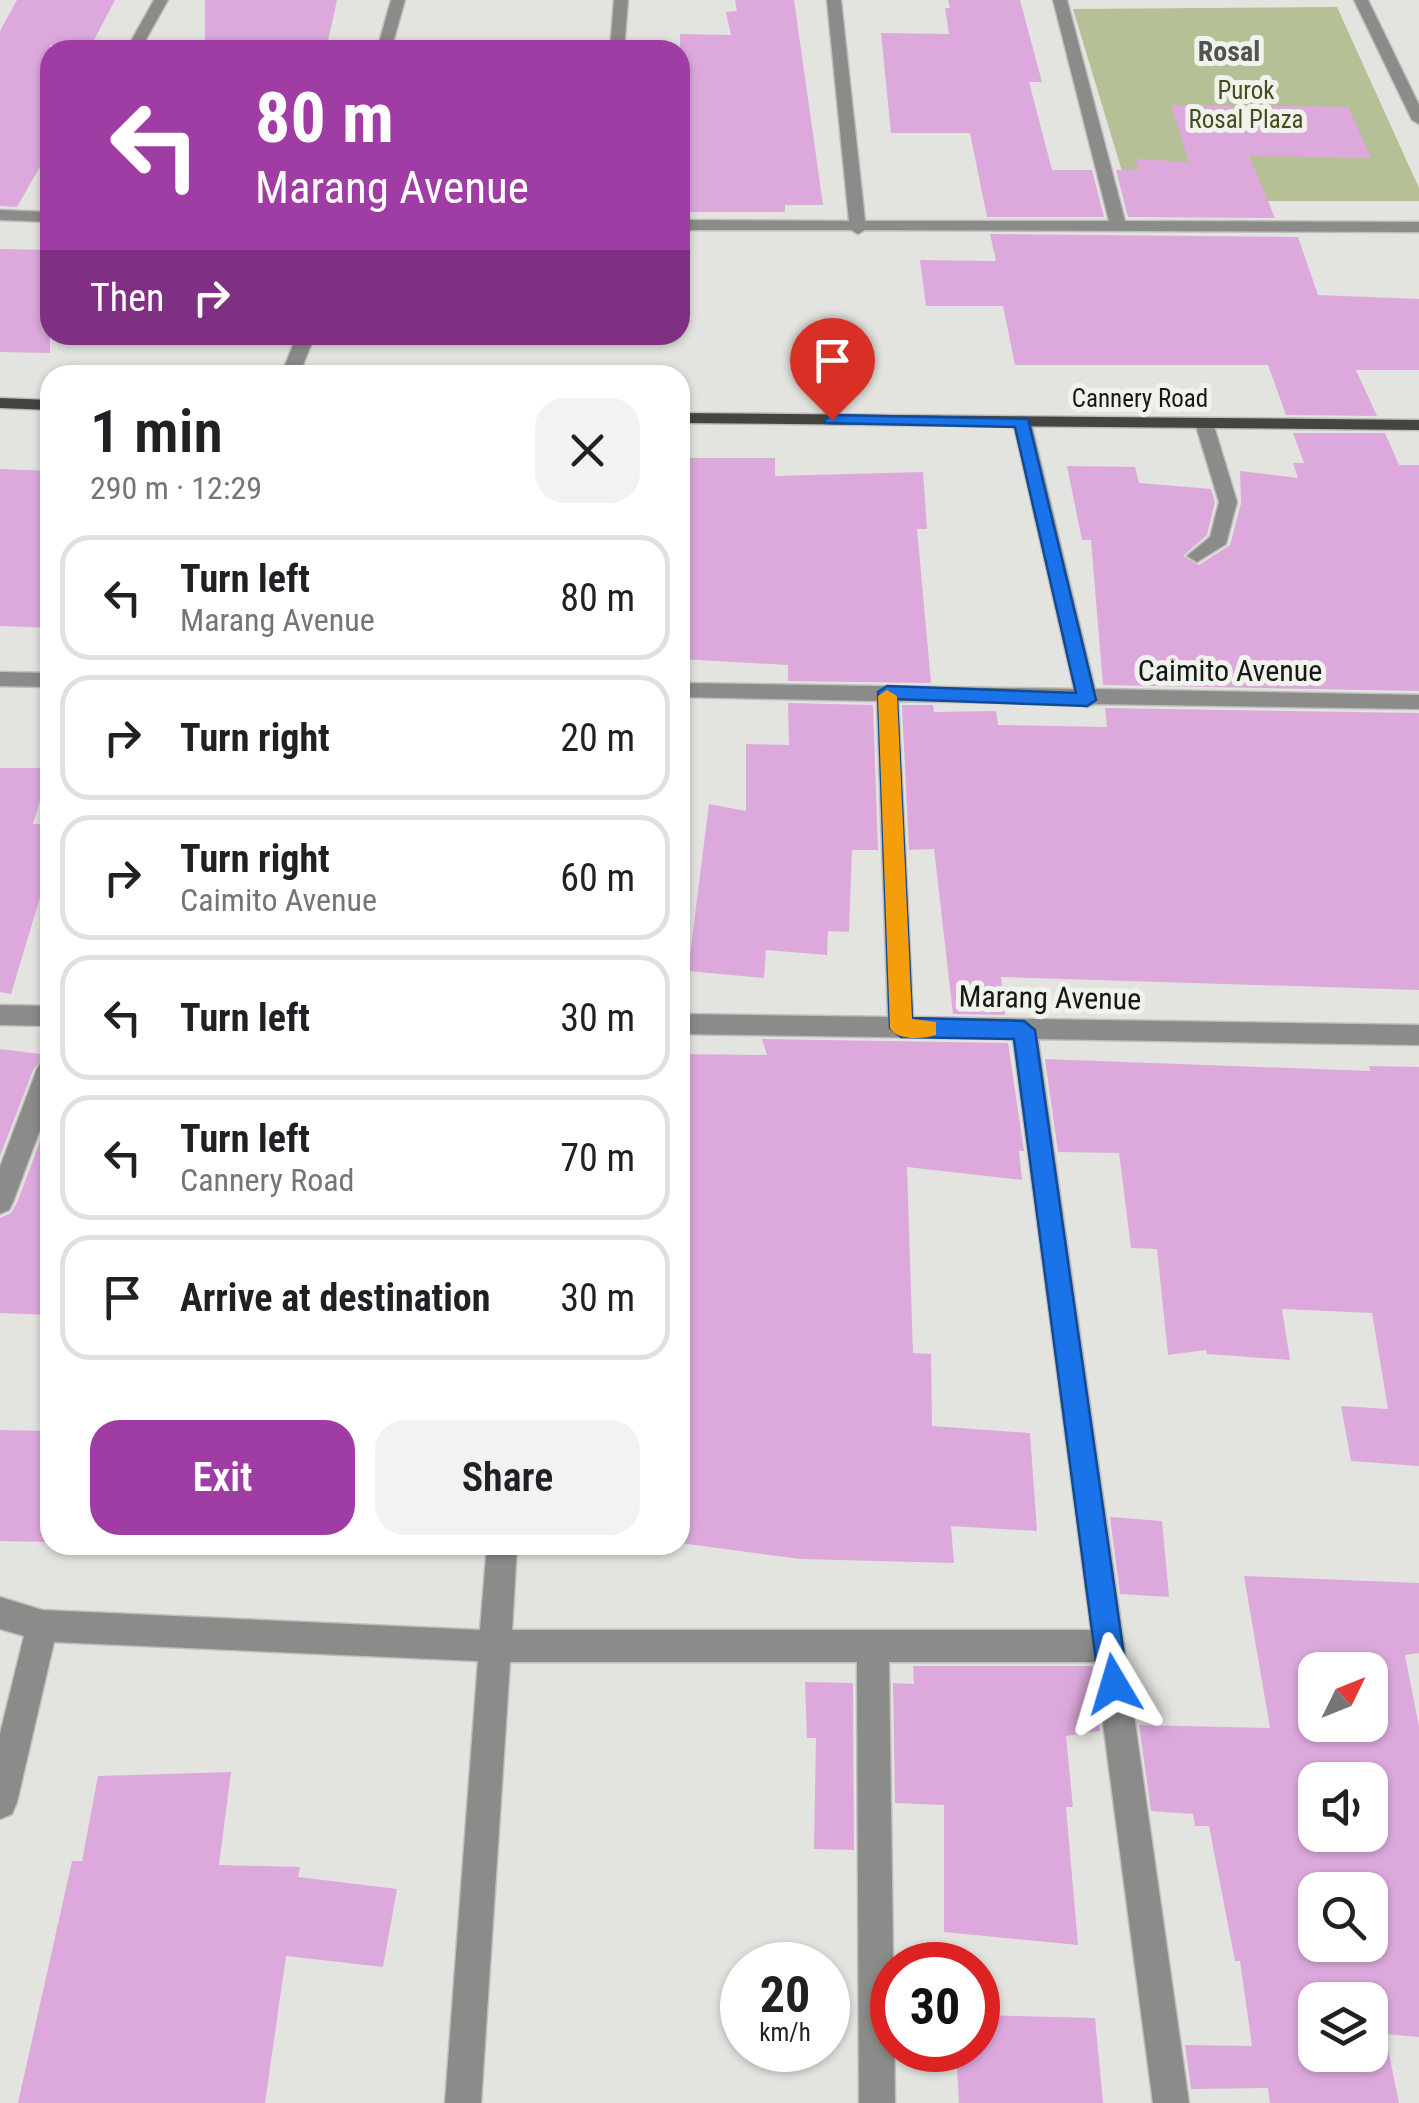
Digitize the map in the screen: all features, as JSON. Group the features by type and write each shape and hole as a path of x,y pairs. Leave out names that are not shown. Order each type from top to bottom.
{"main road":[{"path":"0,403 40,405"},
{"name":"Cannery Road","path":"690,418 1419,425"}],"street":[{"path":"139,40 161,0"},
{"path":"387,40 398,0"},
{"path":"618,40 621,0"},
{"path":"834,0 858,229"},
{"path":"1060,0 1118,227"},
{"path":"1361,0 1419,120"},
{"path":"0,215 40,217"},
{"path":"690,225 858,229 1419,227"},
{"path":"1022,422 1087,700"},
{"path":"1197,556 1219,540 1228,502 1204,423"},
{"path":"0,679 40,680"},
{"name":"Caimito Avenue","path":"690,690 887,692 1087,700 1419,702"},
{"path":"887,692 901,1028"},
{"path":"0,1015 40,1016"},
{"name":"Marang Avenue","path":"690,1024 1419,1035"},
{"path":"1024,1030 1171,2103"},
{"path":"0,1202 40,1096"},
{"path":"463,2103 501,1555"},
{"path":"0,1613 42,1626 495,1646 1108,1646"},
{"path":"0,1802 42,1626"},
{"path":"873,1648 876,2103"}],"green space":[{"name":"Purok Rosal Plaza","path":"1337,7 1419,188 1419,201 1131,201 1073,9"}],"building":[{"path":"17,0 115,0 94,40 40,40 40,167 17,207 0,206 0,31"},
{"path":"205,0 337,0 328,40 205,40"},
{"path":"735,0 794,0 823,205 785,205 785,212 690,212 690,40 680,40 680,34 731,35 726,12 737,11"},
{"path":"948,0 1020,0 1042,82 1029,82 1052,170 1092,170 1104,217 987,217 970,133 891,133 881,33 949,34 945,8 950,8"},
{"path":"1171,105 1348,107 1371,158 1249,156 1275,218 1128,217 1116,170 1138,170 1136,159 1189,162"},
{"path":"990,234 1298,237 1318,295 1419,299 1419,370 1356,370 1377,416 1286,415 1268,365 1015,365 1003,306 926,306 920,260 996,261"},
{"path":"0,249 40,250 40,345 50,345 50,353 0,352"},
{"path":"1293,433 1385,433 1399,465 1419,465 1419,691 1103,685 1091,540 1082,540 1067,466 1135,467 1139,483 1211,489 1215,502 1207,535 1183,556 1199,565 1230,545 1241,503 1240,471 1298,478 1293,463 1304,463"},
{"path":"690,458 775,458 775,476 923,472 927,529 917,529 931,683 788,681 788,665 690,660"},
{"path":"0,469 40,471 40,628 0,626"},
{"path":"788,703 873,705 878,850 852,850 849,932 828,931 827,955 766,950 764,978 690,971 709,804 746,811 746,744 789,745"},
{"path":"902,705 933,705 934,712 996,711 998,725 1107,727 1105,708 1419,713 1419,990 1001,977 1005,1015 953,1014 934,849 909,850"},
{"path":"0,768 40,768 40,801 33,824 40,824 40,897 11,994 0,992"},
{"path":"762,1039 1008,1043 1024,1151 1019,1151 1022,1180 907,1167 913,1353 931,1354 932,1426 1030,1433 1037,1531 951,1526 954,1563 800,1559 690,1544 690,1054 767,1055"},
{"path":"0,1049 40,1054 40,1062 34,1068 0,1156"},
{"path":"1045,1059 1370,1071 1369,1066 1419,1067 1419,1466 1351,1461 1341,1406 1388,1409 1372,1313 1282,1309 1290,1360 1207,1354 1206,1350 1168,1355 1157,1249 1131,1248 1119,1153 1058,1152"},
{"path":"40,1141 40,1315 0,1313 0,1218 11,1213"},
{"path":"0,1430 40,1431 40,1542 0,1541"},
{"path":"1110,1517 1162,1521 1169,1597 1120,1594"},
{"path":"1244,1576 1419,1583 1419,1653 1405,1655 1419,1727 1419,2037 1388,2034 1388,1982 1298,1982 1298,2072 1388,2072 1388,2049 1399,2103 1270,2103 1268,2088 1191,2089 1185,2045 1252,2046 1240,1961 1235,1961 1209,1826 1195,1826 1193,1814 1151,1811 1139,1725 1270,1728"},
{"path":"913,1666 1092,1666 1100,1731 1066,1736 1073,1807 1066,1807 1078,1945 944,1932 944,1805 895,1803 893,1683 914,1684"},
{"path":"805,1682 853,1683 854,1850 814,1849 816,1738 807,1738"},
{"path":"231,1772 219,1865 300,1867 298,1877 397,1889 383,1967 286,1956 265,2103 18,2103 72,1861 82,1861 98,1776"},
{"path":"1000,2016 1095,2018 1103,2103 959,2103 957,2072 1000,2072"}],"slow traffic":[{"path":"887,696 901,1028 928,1028"}],"district":[{"name":"Rosal","path":"1229,51"}],"route":[{"path":"832,420 1022,422 1087,700 887,692 901,1028 1024,1030 1114,1684"}]}
